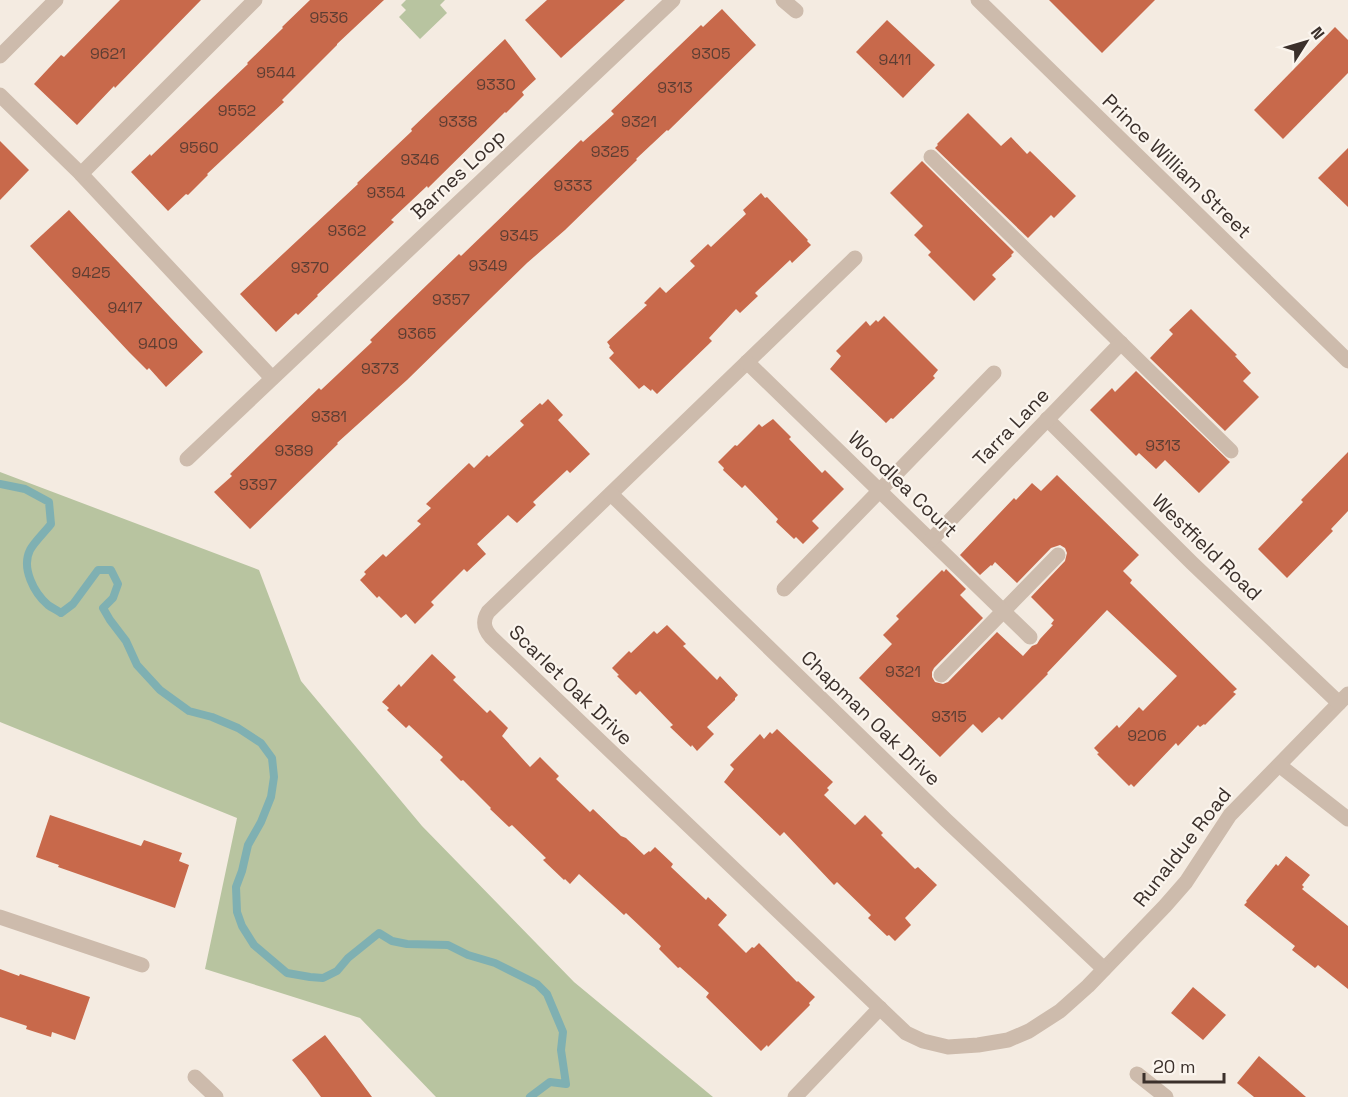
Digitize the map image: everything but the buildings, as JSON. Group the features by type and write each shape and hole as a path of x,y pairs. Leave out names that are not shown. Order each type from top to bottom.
{"street":[{"path":"0,56 56,0"},
{"path":"81,174 255,0"},
{"name":"Barnes Loop","path":"187,459 674,0"},
{"path":"783,0 796,11"},
{"name":"Prince William Street","path":"978,0 1348,361"},
{"path":"0,95 81,174 272,378"},
{"path":"931,157 1230,451"},
{"name":"Scarlet Oak Drive","path":"855,258 488,612 484,623 487,632 906,1032 914,1038 948,1047 978,1046"},
{"name":"Tarra Lane","path":"931,540 1121,343"},
{"name":"Woodlea Court","path":"747,362 1030,637"},
{"path":"784,589 994,374"},
{"name":"Westfield Road","path":"1047,419 1192,563 1343,699"},
{"name":"Chapman Oak Drive","path":"611,494 946,820 1104,969"},
{"path":"941,675 1058,555"},
{"name":"Runaldue Road","path":"978,1046 1008,1040 1029,1031 1072,1001 1166,906 1186,882 1230,815 1343,699"},
{"path":"1279,765 1348,819"},
{"path":"0,917 142,965"},
{"path":"795,1097 880,1008"},
{"path":"1137,1074 1166,1097"},
{"path":"195,1077 216,1097"}],"green space":[{"path":"406,0 445,0 440,5 447,13 420,39 399,17 406,10 401,5"},
{"path":"0,472 259,570 301,681 422,826 574,982 713,1097 436,1097 360,1018 205,969 237,818 0,722"}],"waterway":[{"path":"0,484 25,489 49,502 51,524 30,550 27,564 30,580 43,600 61,613 73,604 98,570 111,570 118,584 113,598 103,608 126,641 137,665 160,690 189,711 212,717 238,728 261,743 272,758 274,777 271,797 248,845 236,887 237,912 242,926 254,945 287,973 323,978 337,971 348,958 379,933 392,941 407,944 448,945 468,955 495,963 537,984 547,994 563,1032 561,1050 566,1084 550,1082 530,1097"}]}
